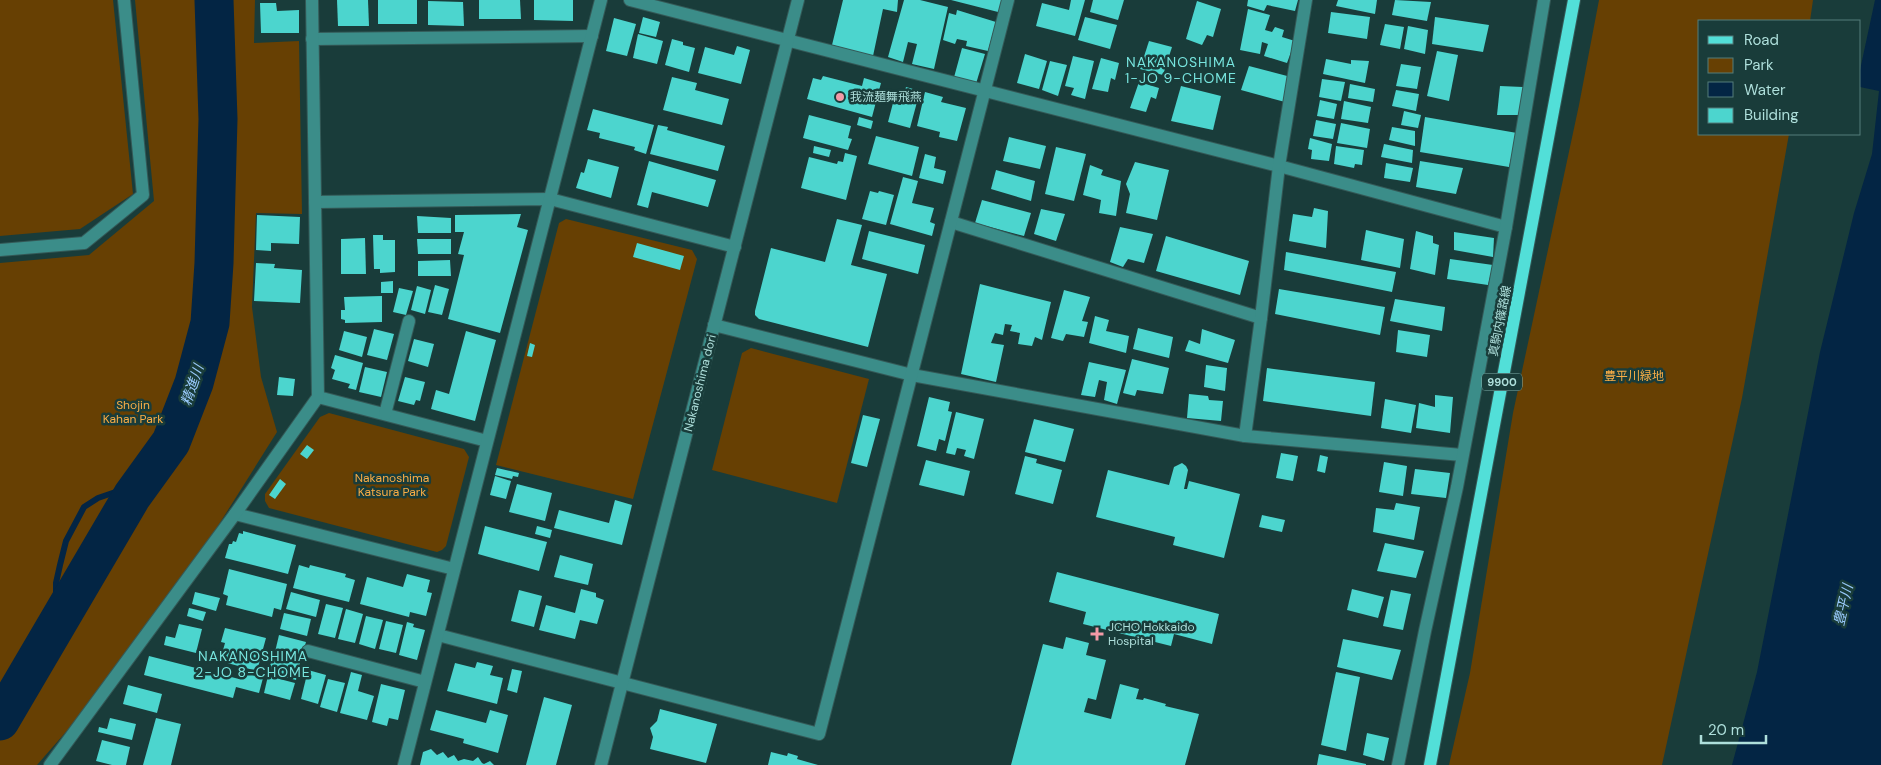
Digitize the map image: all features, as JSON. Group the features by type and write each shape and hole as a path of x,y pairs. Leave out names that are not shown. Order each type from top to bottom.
{"main road":[{"name":"真駒内篠路線","path":"1430,765 1574,0"}],"street":[{"path":"0,250 84,243 143,195 124,0"},
{"path":"50,765 236,514 318,397 312,0"},
{"path":"404,765 601,0"},
{"path":"630,0 1279,166 1506,227"},
{"name":"Nakanoshima dori","path":"601,765 798,0"},
{"path":"438,635 819,734 986,92 1008,0"},
{"path":"1245,436 1262,318 1279,166 1306,0"},
{"path":"1398,765 1462,455 1506,227 1544,0"},
{"path":"312,39 592,36"},
{"path":"315,202 550,199 735,247"},
{"path":"951,222 1262,318"},
{"path":"385,414 409,321"},
{"path":"714,325 912,375 1245,436 1462,455"},
{"path":"318,397 487,440"},
{"path":"236,514 454,569"},
{"path":"308,651 425,682"}],"green space":[{"path":"0,0 113,0 133,194 80,229 0,236"},
{"name":"Shojin Kahan Park","path":"135,0 255,0 254,43 299,41 302,214 256,213 252,307 261,377 277,432 194,564 85,710 37,765 0,765 0,263 89,255 154,201"},
{"name":"豊平川緑地","path":"1599,0 1813,0 1810,20 1698,20 1698,135 1789,135 1742,398 1662,765 1449,765 1470,673 1513,413 1579,105"},
{"path":"566,219 692,250 697,259 633,499 496,465 559,223"},
{"path":"751,348 869,379 837,503 712,470 742,353"},
{"name":"Nakanoshima Katsura Park","path":"329,413 464,449 469,457 446,546 442,550 437,552 269,508 265,501 265,494 320,417"}],"water":[{"name":"豊平川","path":"1875,0 1881,0 1881,765 1732,765 1757,672 1820,352 1854,213 1872,154 1879,91 1861,87 1861,65"}],"building":[{"path":"337,0 368,0 369,26 338,26"},
{"path":"378,0 417,0 417,24 378,24"},
{"path":"479,0 520,0 521,19 479,19"},
{"path":"534,0 573,0 573,21 534,20"},
{"path":"843,0 898,0 897,12 883,9 873,56 832,45"},
{"path":"904,0 920,0 948,7 934,69 912,64 917,44 908,42 903,62 888,57"},
{"path":"951,0 1005,0 1002,13"},
{"path":"1071,0 1085,0 1075,36 1036,26 1042,3 1069,10"},
{"path":"1093,0 1124,0 1118,20 1090,12"},
{"path":"1248,0 1298,0 1295,11 1267,5 1264,11 1247,6"},
{"path":"1338,0 1377,0 1375,14 1336,6"},
{"path":"1395,0 1431,2 1427,21 1392,15"},
{"path":"428,1 463,2 464,26 428,25"},
{"path":"1197,1 1221,9 1213,37 1207,35 1202,45 1186,39"},
{"path":"260,3 276,3 277,11 299,10 299,33 261,33"},
{"path":"1248,9 1270,15 1265,30 1272,32 1275,27 1284,30 1282,37 1295,41 1287,63 1264,56 1268,44 1262,42 1260,54 1240,50"},
{"path":"957,10 996,22 988,51 966,46 967,41 957,39 955,44 943,40 949,13 956,15"},
{"path":"1331,12 1370,17 1367,39 1328,33"},
{"path":"643,17 660,22 656,37 639,33"},
{"path":"1085,17 1117,25 1110,49 1078,40"},
{"path":"1435,17 1489,25 1483,52 1432,44"},
{"path":"614,18 636,24 627,56 606,51"},
{"path":"1385,24 1404,27 1400,49 1380,45"},
{"path":"1408,26 1428,30 1425,54 1404,49"},
{"path":"638,34 663,41 657,64 633,58"},
{"path":"672,39 683,42 683,45 695,48 689,72 665,65"},
{"path":"1149,41 1172,47 1163,75 1140,69"},
{"path":"737,46 750,50 741,84 698,73 705,47 734,55"},
{"path":"962,48 985,54 975,87 953,81"},
{"path":"1437,51 1458,55 1449,101 1427,96"},
{"path":"1025,54 1047,61 1039,89 1017,83"},
{"path":"1073,56 1094,61 1085,99 1071,95 1074,88 1065,86"},
{"path":"1101,58 1119,63 1115,80 1111,78 1108,92 1092,89"},
{"path":"1326,59 1351,64 1351,60 1369,61 1365,83 1323,74"},
{"path":"1050,61 1067,65 1058,96 1042,90"},
{"path":"1401,64 1421,67 1417,89 1396,86"},
{"path":"1249,66 1291,77 1285,102 1241,90"},
{"path":"823,76 862,86 864,78 881,83 872,117 807,99 813,78 821,80"},
{"path":"672,77 697,83 695,90 729,99 722,125 663,110"},
{"path":"1322,79 1345,82 1341,101 1319,97"},
{"path":"1139,82 1159,88 1156,99 1151,97 1146,112 1130,108"},
{"path":"1350,84 1375,89 1373,102 1348,98"},
{"path":"1181,86 1221,96 1213,130 1171,121"},
{"path":"1500,86 1523,87 1520,115 1497,115"},
{"path":"906,87 920,91 910,128 888,122 893,103 901,105"},
{"path":"1396,90 1419,94 1416,111 1392,106"},
{"path":"925,92 943,97 941,102 966,108 957,141 939,137 940,132 917,126"},
{"path":"1320,100 1337,104 1334,119 1317,116"},
{"path":"1344,101 1371,107 1368,123 1341,119"},
{"path":"593,109 654,125 646,154 634,150 635,147 599,138 600,133 587,130"},
{"path":"1404,111 1421,115 1418,128 1401,125"},
{"path":"809,115 851,126 848,138 852,139 848,150 803,138"},
{"path":"859,117 873,121 871,129 857,125"},
{"path":"1425,117 1517,133 1509,167 1420,152"},
{"path":"1316,120 1336,124 1333,139 1313,136"},
{"path":"1341,123 1370,129 1367,148 1337,143"},
{"path":"658,125 668,127 667,130 725,146 718,171 650,154"},
{"path":"1392,127 1415,131 1415,146 1389,140"},
{"path":"876,136 919,147 912,176 868,164"},
{"path":"1009,137 1046,146 1040,169 1003,161"},
{"path":"1310,138 1332,144 1329,161 1311,159 1312,150 1308,149"},
{"path":"1384,144 1413,150 1412,163 1381,157"},
{"path":"814,146 831,150 829,157 813,153"},
{"path":"1336,146 1364,150 1362,165 1355,164 1354,168 1334,164"},
{"path":"1056,147 1086,154 1074,201 1045,194"},
{"path":"845,153 857,156 846,200 801,188 809,157 837,164 838,161 843,162"},
{"path":"925,154 936,157 934,168 946,171 943,184 919,178"},
{"path":"588,159 619,167 611,198 576,188 581,172 584,173"},
{"path":"649,161 716,180 708,207 652,192 648,208 637,205"},
{"path":"1420,161 1463,168 1456,194 1416,187"},
{"path":"1135,162 1169,170 1157,220 1126,213 1130,194 1126,184"},
{"path":"1386,163 1413,168 1410,182 1384,178"},
{"path":"1090,165 1103,170 1101,175 1121,181 1116,216 1099,213 1101,200 1083,195"},
{"path":"996,170 1035,181 1031,201 991,189"},
{"path":"903,177 918,181 912,203 934,208 930,222 935,224 932,236 890,224"},
{"path":"870,191 894,195 886,225 862,219"},
{"path":"982,200 1031,213 1024,236 975,223"},
{"path":"1314,208 1328,211 1326,248 1289,241 1293,214 1312,217"},
{"path":"1041,209 1065,214 1056,241 1034,234"},
{"path":"521,214 517,227 528,230 500,333 448,319 464,255 458,254 464,232 455,232 455,215"},
{"path":"257,215 300,217 299,244 271,243 271,251 256,250"},
{"path":"417,216 451,218 451,233 418,233"},
{"path":"837,219 862,225 851,265 887,274 868,347 759,319 755,315 771,248 825,262"},
{"path":"1120,227 1153,234 1144,263 1128,259 1123,267 1110,262"},
{"path":"1366,230 1404,239 1400,268 1361,260"},
{"path":"869,231 925,245 918,274 862,259"},
{"path":"1416,231 1433,236 1433,243 1439,245 1435,275 1410,269"},
{"path":"1454,232 1494,238 1493,257 1454,250"},
{"path":"373,235 383,235 383,240 395,240 395,272 380,273 380,269 374,269"},
{"path":"1166,236 1249,261 1240,295 1156,271"},
{"path":"365,238 366,274 341,274 341,239"},
{"path":"417,239 451,239 451,254 418,254"},
{"path":"637,243 684,256 680,270 633,257"},
{"path":"1286,252 1396,272 1392,292 1284,270"},
{"path":"1450,259 1493,265 1488,285 1447,279"},
{"path":"450,260 451,276 418,276 418,261"},
{"path":"256,263 275,264 274,268 302,270 300,303 254,301"},
{"path":"393,281 393,293 381,293 381,282"},
{"path":"980,284 1051,302 1042,340 1035,337 1032,346 1018,344 1020,333 1010,331 1012,325 1005,324 1003,335 995,333 991,343 1004,345 996,382 961,374"},
{"path":"435,285 449,289 442,315 428,312"},
{"path":"417,286 431,290 425,314 411,310"},
{"path":"399,288 413,291 406,315 393,312"},
{"path":"1279,289 1385,307 1380,335 1275,314"},
{"path":"1064,290 1090,297 1082,321 1088,322 1084,337 1066,334 1063,341 1051,338"},
{"path":"382,296 382,322 345,323 345,320 341,319 341,310 345,310 344,297"},
{"path":"1395,299 1445,307 1442,331 1390,321"},
{"path":"1095,316 1109,320 1106,331 1129,336 1126,353 1089,343"},
{"path":"1138,328 1173,337 1169,358 1133,349"},
{"path":"374,329 394,334 387,360 367,355"},
{"path":"1202,329 1235,340 1228,363 1185,351 1189,340 1200,344"},
{"path":"1398,330 1430,335 1427,357 1396,352"},
{"path":"344,331 367,337 362,357 339,350"},
{"path":"466,331 496,340 475,421 431,409 436,390 449,394"},
{"path":"414,339 434,344 428,367 408,361"},
{"path":"530,343 535,345 532,357 527,356"},
{"path":"335,355 363,363 356,390 348,388 350,384 332,379 335,370 331,368"},
{"path":"1132,359 1169,368 1163,394 1137,390 1135,396 1123,393"},
{"path":"1089,362 1126,370 1117,404 1104,400 1107,382 1099,380 1095,397 1081,395"},
{"path":"1206,365 1227,368 1225,391 1204,387"},
{"path":"365,367 387,372 381,397 359,392"},
{"path":"1267,368 1375,382 1371,416 1263,401"},
{"path":"279,377 295,379 293,396 277,395"},
{"path":"405,377 425,382 420,401 416,400 414,405 398,401"},
{"path":"1189,394 1208,396 1209,400 1223,401 1221,421 1187,418"},
{"path":"1435,395 1453,397 1450,433 1416,428 1419,403 1435,407"},
{"path":"929,397 950,402 948,411 952,412 945,441 939,439 936,451 917,446"},
{"path":"1385,399 1416,405 1411,433 1381,428"},
{"path":"956,412 984,419 974,459 964,456 966,450 957,448 955,455 946,453"},
{"path":"863,415 880,419 867,467 851,463"},
{"path":"1034,419 1074,429 1065,462 1025,452"},
{"path":"307,445 314,450 307,459 300,454"},
{"path":"1281,453 1298,456 1293,481 1276,478"},
{"path":"1320,455 1328,457 1325,473 1317,471"},
{"path":"1025,456 1037,459 1036,463 1062,470 1053,504 1015,494"},
{"path":"926,460 970,471 964,496 919,485"},
{"path":"1384,462 1407,466 1403,496 1379,492"},
{"path":"1182,463 1188,470 1184,489 1187,489 1189,481 1240,494 1224,558 1173,545 1175,537 1096,517 1108,470 1169,485 1174,467"},
{"path":"497,468 519,473 518,477 513,476 512,479 495,475"},
{"path":"1415,469 1450,473 1446,498 1411,494"},
{"path":"495,476 511,481 506,499 490,495"},
{"path":"280,479 286,484 275,499 269,495"},
{"path":"517,484 552,493 545,521 509,512"},
{"path":"615,500 632,505 622,545 554,528 559,510 609,523"},
{"path":"1396,503 1420,507 1414,540 1373,532 1376,508 1394,510"},
{"path":"1262,515 1285,520 1282,532 1259,527"},
{"path":"485,526 547,542 539,571 478,554"},
{"path":"537,526 552,530 550,538 535,534"},
{"path":"243,531 296,545 288,574 225,558 229,544 232,544 233,541 236,542 239,533 243,534"},
{"path":"1385,543 1424,551 1416,578 1377,571"},
{"path":"560,555 593,564 588,585 554,577"},
{"path":"299,565 309,568 310,565 346,574 345,577 355,580 349,602 293,588"},
{"path":"229,569 287,584 281,610 274,608 272,617 226,605 228,596 223,594"},
{"path":"1057,572 1219,614 1212,644 1174,634 1171,646 1083,624 1086,612 1049,602"},
{"path":"407,574 430,580 427,592 432,593 426,616 410,612 409,617 360,604 367,577 403,587"},
{"path":"581,589 596,593 596,597 604,600 597,624 580,620 575,639 539,630 546,605 575,613"},
{"path":"1352,589 1384,597 1378,618 1347,610"},
{"path":"519,590 542,596 534,627 511,621"},
{"path":"1391,590 1411,594 1403,630 1383,626"},
{"path":"195,592 220,598 216,611 192,604"},
{"path":"291,592 320,600 316,617 286,609"},
{"path":"326,604 343,608 335,638 318,634"},
{"path":"189,608 206,612 203,621 187,616"},
{"path":"346,609 363,614 355,643 338,639"},
{"path":"284,613 311,619 307,636 280,629"},
{"path":"366,616 383,620 375,649 359,644"},
{"path":"386,621 403,625 396,653 379,649"},
{"path":"407,622 414,624 413,627 425,630 417,660 399,655"},
{"path":"179,624 202,629 196,653 164,645 166,636 175,638"},
{"path":"225,628 266,638 257,671 220,661 225,643 221,642"},
{"path":"279,635 306,642 301,659 275,652"},
{"path":"1066,637 1089,643 1086,655 1106,660 1096,700 1088,698 1084,712 1111,719 1120,684 1139,689 1136,699 1143,700 1144,698 1166,704 1165,706 1199,714 1185,765 1011,765 1043,644 1063,649"},
{"path":"1343,639 1401,650 1392,680 1337,667"},
{"path":"149,656 239,679 241,672 263,678 259,693 236,687 233,698 144,675"},
{"path":"273,656 300,663 296,680 268,673"},
{"path":"477,662 493,666 490,675 503,678 497,704 447,691 455,663 475,668"},
{"path":"512,669 522,671 517,693 507,690"},
{"path":"308,670 326,675 318,704 301,699"},
{"path":"351,672 362,675 358,691 374,696 367,720 340,713"},
{"path":"1336,672 1360,677 1346,751 1321,745"},
{"path":"268,676 295,683 290,700 264,693"},
{"path":"328,679 345,683 337,712 320,707"},
{"path":"381,684 405,690 398,720 389,718 387,726 372,722"},
{"path":"128,685 162,694 157,713 123,704"},
{"path":"544,697 572,705 556,765 526,765"},
{"path":"660,709 717,724 706,763 650,749 653,737 650,728 657,721"},
{"path":"436,710 486,723 490,710 508,715 498,753 463,743 464,739 430,730"},
{"path":"110,718 136,724 132,740 98,732 99,727 107,729"},
{"path":"156,718 181,724 171,765 143,765"},
{"path":"1367,733 1389,738 1384,761 1363,755"},
{"path":"102,740 130,747 126,765 112,765 96,761"},
{"path":"431,749 437,755 443,752 448,758 454,755 458,761 464,759 473,761 478,757 484,764 490,761 494,765 420,765 423,752"},
{"path":"771,752 787,756 788,753 798,756 797,759 818,765 768,765"},
{"path":"1319,754 1366,764 1366,765 1317,765"}],"waterway":[{"name":"精進川","path":"0,721 132,496 171,442 194,383 210,323 214,263 218,119 214,0"},
{"path":"56,625 56,583 60,565 66,541 84,507 98,498 144,480"}],"place":[{"name":"我流麺舞飛燕","path":"840,97"},
{"name":"JCHO Hokkaido Hospital","path":"1097,634"}],"district":[{"name":"NAKANOSHIMA 1-JO 9-CHOME","path":"1181,70"},
{"name":"NAKANOSHIMA 2-JO 8-CHOME","path":"253,664"}]}
